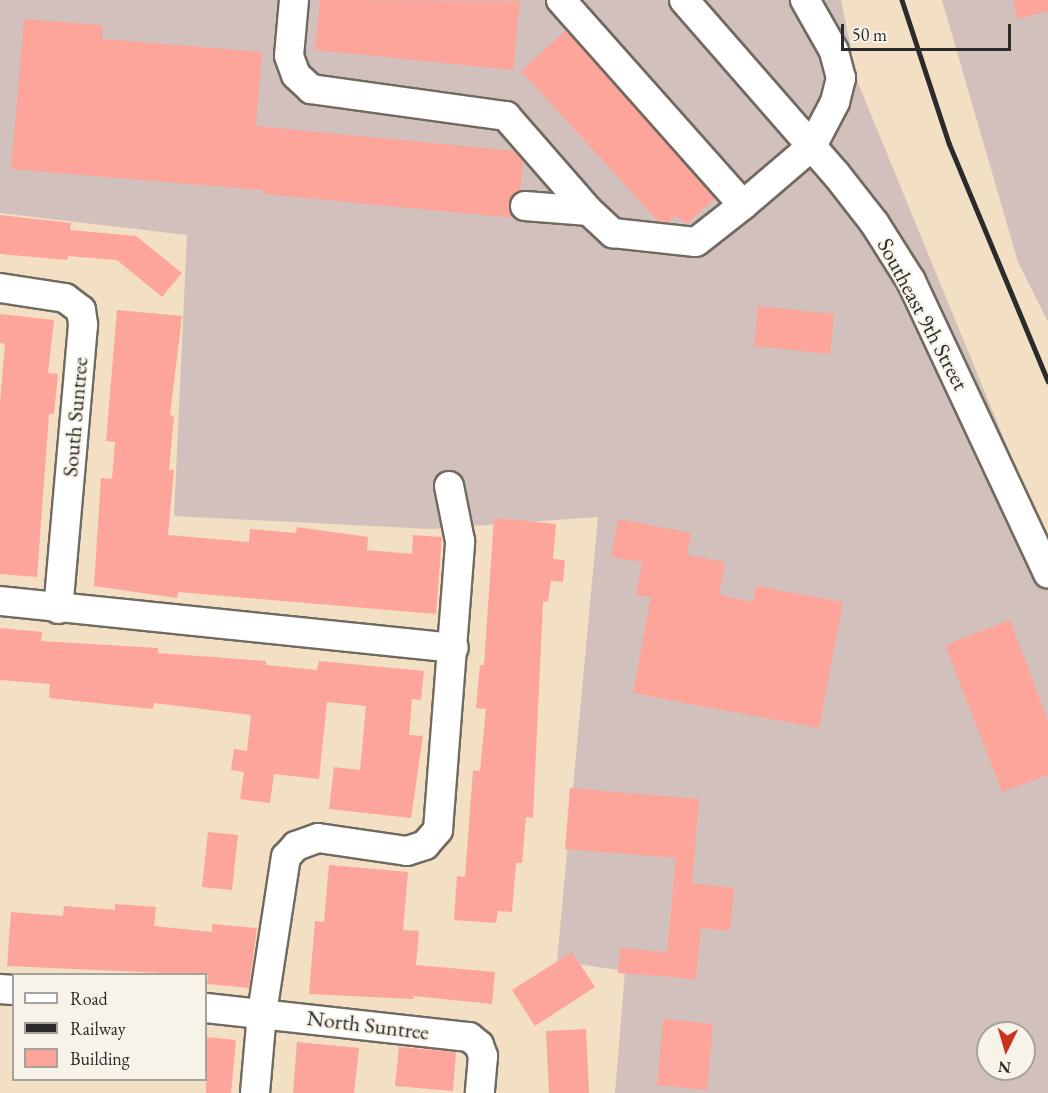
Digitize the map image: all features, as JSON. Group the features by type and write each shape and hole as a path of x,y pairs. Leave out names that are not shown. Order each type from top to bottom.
{"street":[{"path":"294,0 289,56 296,75 311,89 506,116 589,211 613,233 696,242 812,146 835,102 840,78 834,51 806,0"},
{"path":"561,0 743,205"},
{"name":"Southeast 9th Street","path":"684,0 812,146 875,224 911,281 1048,573"},
{"path":"525,206 589,211"},
{"name":"South Suntree","path":"0,288 65,298 81,310 83,325 58,609"},
{"path":"255,1093 262,1013 286,857 296,846 318,838 407,851 425,845 438,830 454,648 460,541 449,486"},
{"path":"0,601 58,609 454,648"},
{"name":"North Suntree","path":"207,1008 469,1037 479,1045 483,1056 480,1093"}],"shaded area":[{"path":"0,0 841,0 858,83 1048,546 1048,1093 615,1093 625,971 557,961 598,517 431,529 174,516 187,235 0,213"},
{"path":"942,0 1048,0 1048,322 1018,262"}],"building":[{"path":"320,0 520,1 513,70 315,50"},
{"path":"1013,0 1048,0 1048,11 1018,19"},
{"path":"24,19 103,25 102,39 262,52 256,126 514,151 523,161 520,191 509,204 514,218 263,194 263,190 11,169"},
{"path":"566,30 715,198 687,224 676,216 669,222 658,221 521,71"},
{"path":"0,215 71,223 70,230 136,236 182,273 162,297 117,260 68,256 67,260 0,254"},
{"path":"758,306 834,314 830,354 754,346"},
{"path":"117,310 182,316 170,415 174,416 169,470 174,470 168,535 249,542 250,529 296,533 297,527 368,537 367,550 412,554 413,535 442,537 436,614 178,592 177,598 94,586 101,478 112,479 115,442 106,441"},
{"path":"0,314 54,320 48,373 58,374 54,414 49,414 37,577 0,574 0,402 5,344 0,343"},
{"path":"494,518 556,524 553,559 565,560 563,582 551,581 548,602 543,601 533,818 526,817 522,863 516,863 512,912 498,911 496,923 454,920 457,876 465,877 473,770 480,771 486,709 476,708 480,665 484,665"},
{"path":"618,519 691,533 687,555 725,562 719,595 753,602 756,586 843,602 819,728 633,693 651,597 636,595 642,562 611,557"},
{"path":"1010,620 1048,721 1048,775 1002,792 945,645"},
{"path":"0,628 42,632 41,641 158,648 158,653 266,661 266,665 317,670 319,661 424,671 421,700 412,699 409,735 423,736 411,818 329,809 334,767 360,770 366,706 327,702 319,779 274,774 270,803 240,799 244,772 231,770 234,749 247,751 251,715 154,703 153,709 49,698 50,684 0,680"},
{"path":"570,788 699,799 692,883 734,888 730,931 701,928 696,979 618,973 620,948 667,952 676,858 565,849"},
{"path":"208,832 238,835 232,890 202,887"},
{"path":"329,865 408,872 403,930 419,931 416,965 495,972 492,1004 414,996 413,999 309,994 315,921 324,922"},
{"path":"115,904 156,907 154,926 212,932 212,924 257,928 249,988 207,984 207,973 7,966 11,912 63,916 64,906 115,910"},
{"path":"572,952 595,987 535,1026 512,990"},
{"path":"663,1019 713,1024 707,1090 657,1085"},
{"path":"586,1029 589,1093 549,1093 546,1031"},
{"path":"207,1037 236,1040 231,1093 206,1093"},
{"path":"297,1042 359,1048 354,1093 293,1093"},
{"path":"399,1047 456,1052 453,1091 395,1086"}],"railway":[{"path":"902,0 949,143 1048,381"}]}
